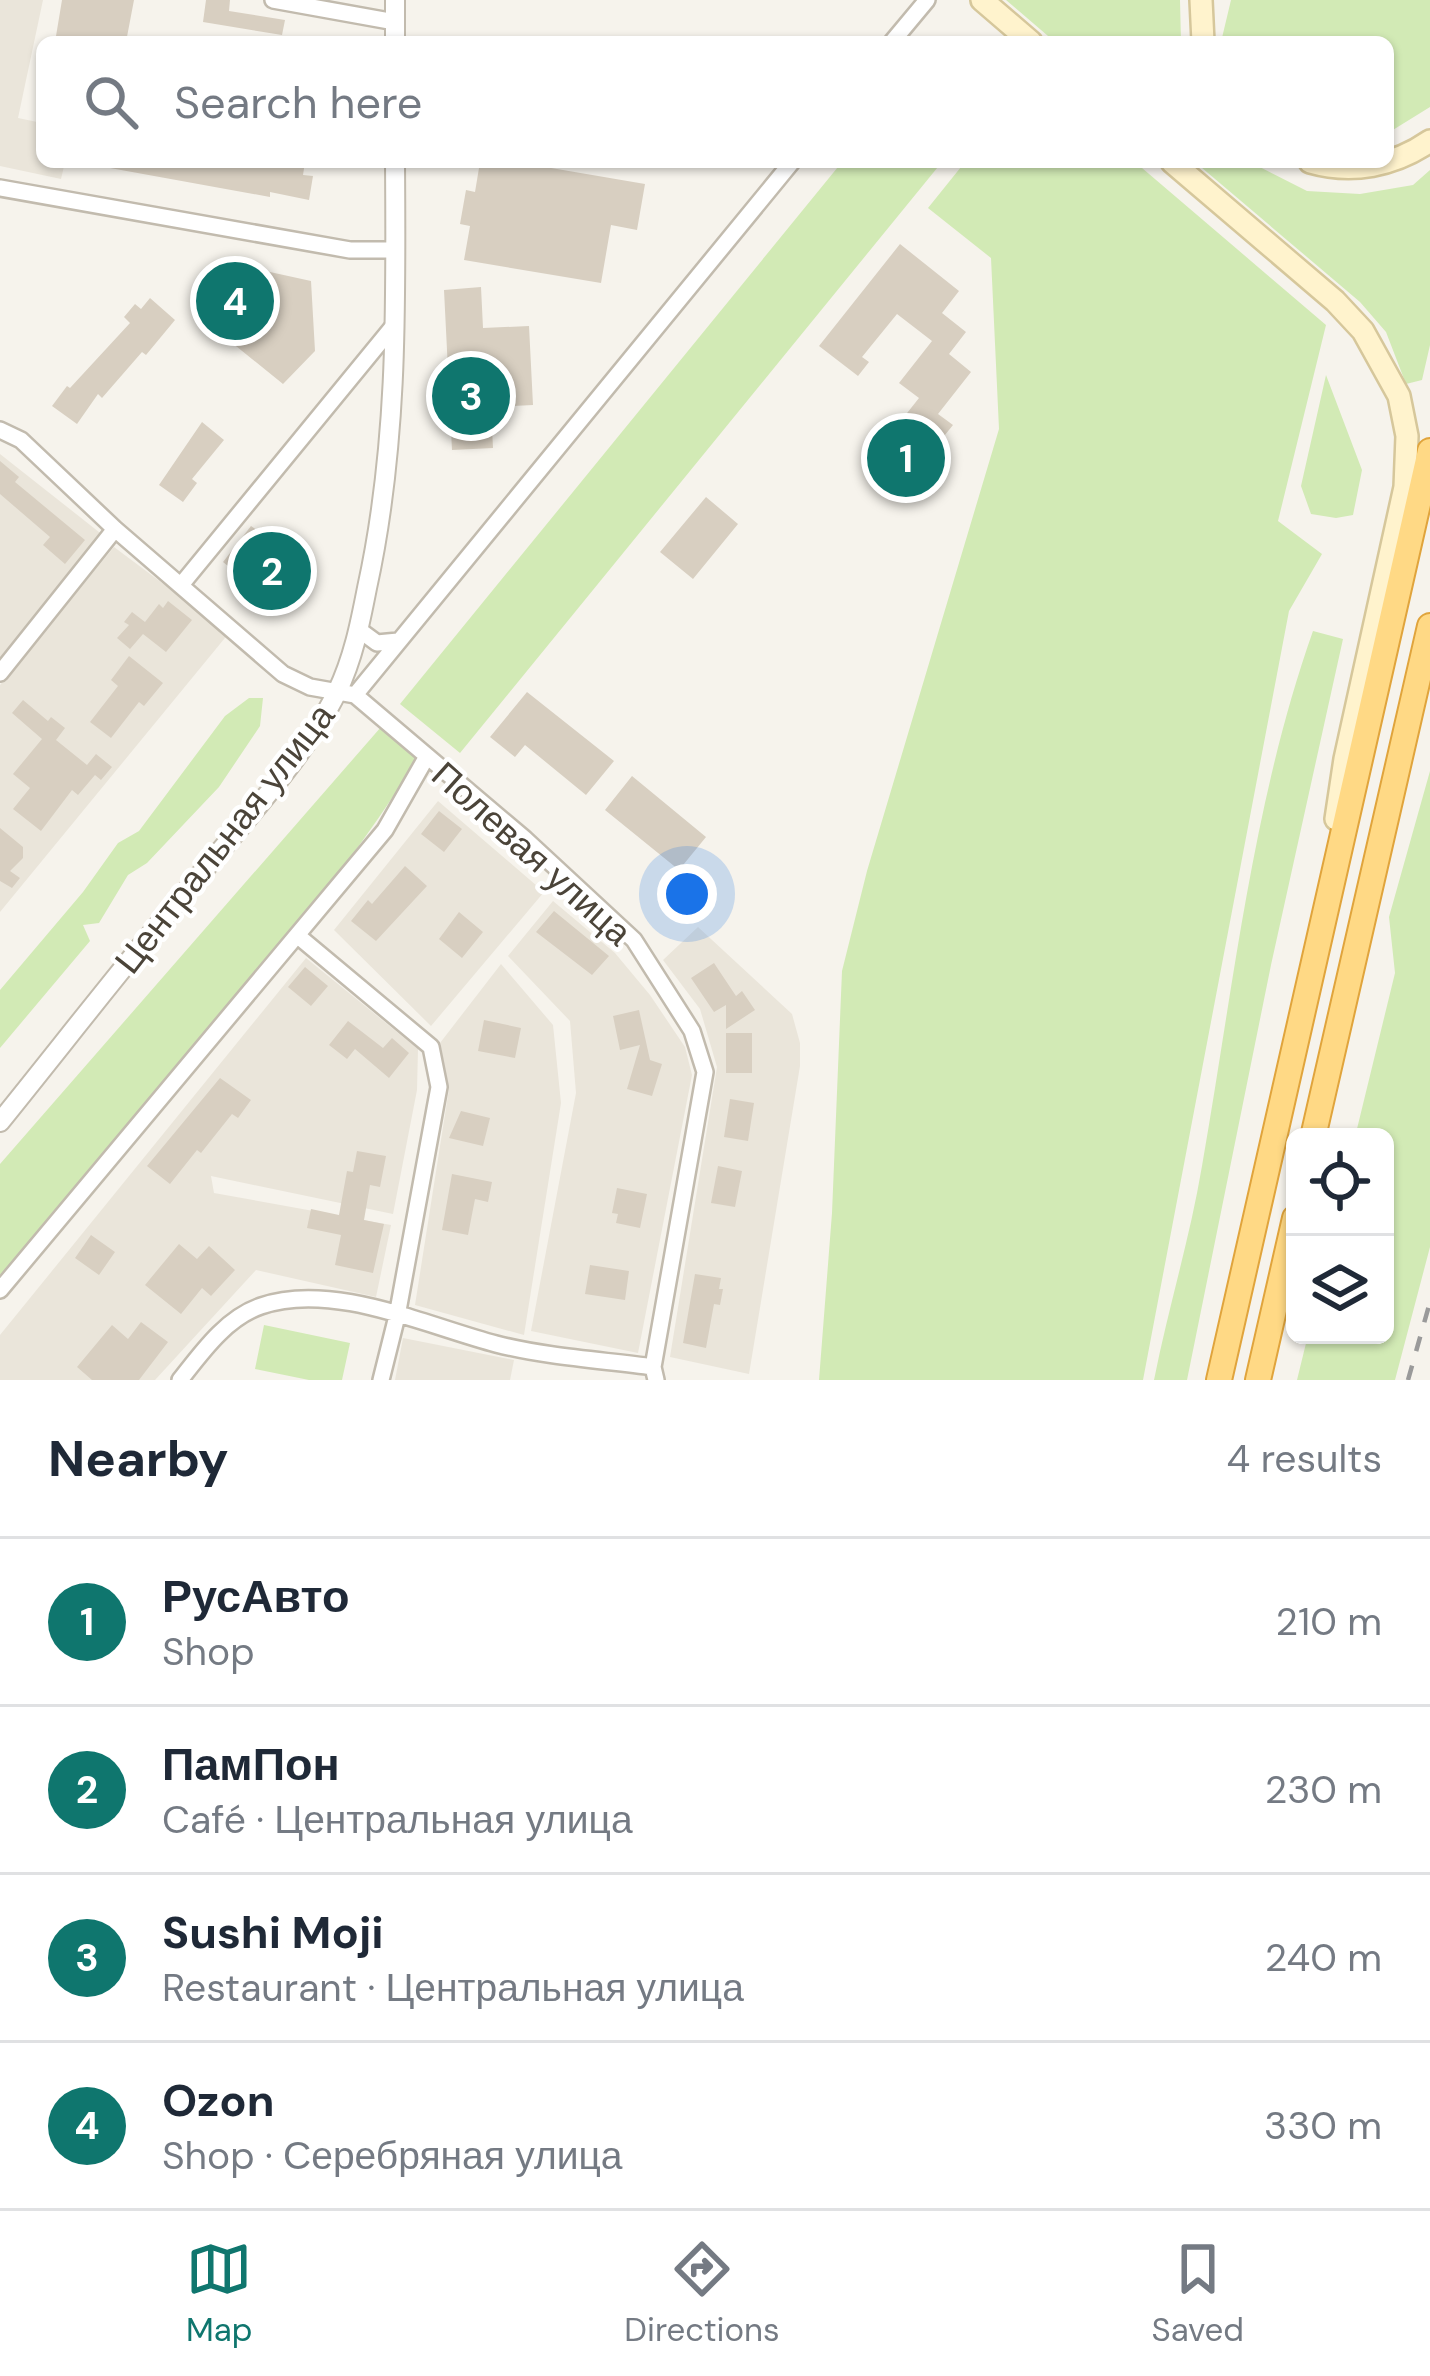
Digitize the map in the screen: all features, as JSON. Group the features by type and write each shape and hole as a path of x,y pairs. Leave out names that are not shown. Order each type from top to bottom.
{"highway":[{"path":"1219,1380 1430,451"},
{"path":"1315,1128 1430,626"},
{"path":"1258,1380 1291,1236"}],"main road":[{"path":"982,0 1024,36"},
{"path":"1201,0 1203,36"},
{"path":"1394,159 1430,141"},
{"path":"1179,168 1363,331 1399,396 1407,436 1406,488 1345,759 1315,960"}],"street":[{"path":"273,0 395,32 395,0"},
{"path":"897,36 927,0"},
{"name":"Центральная улица","path":"0,1122 346,693 388,462 395,324 395,168"},
{"path":"0,430 21,440 115,529 283,674 310,687 346,693 398,640 787,168"},
{"path":"0,188 350,250 396,250"},
{"path":"181,585 395,324"},
{"path":"0,673 115,529"},
{"path":"358,629 377,643 398,640"},
{"name":"Полевая улица","path":"346,693 525,839 634,940 692,1031 705,1072 654,1374"},
{"path":"0,1290 385,830 426,758"},
{"path":"298,936 431,1047 439,1087 381,1380"},
{"path":"180,1380 243,1313 302,1298 336,1301 452,1328 494,1343 654,1374"}],"shaded area":[{"path":"0,0 43,0 18,118 36,122 36,168 64,168 61,179 0,166"},
{"path":"0,454 104,536 0,662"},
{"path":"114,547 229,633 0,912 0,685"},
{"path":"438,801 544,892 431,1026 334,930"},
{"path":"553,901 615,953 650,995 685,1047 692,1075 638,1353 531,1331 576,1093 570,1021 508,956"},
{"path":"698,927 792,1014 800,1043 749,1374 670,1357 717,1067 700,1009 663,960"},
{"path":"306,958 418,1049 417,1090 393,1214 211,1176 214,1193 391,1225 376,1297 256,1270 155,1380 0,1380 0,1335"},
{"path":"501,964 553,1025 561,1103 524,1335 415,1305 449,1089 440,1043"},
{"path":"403,1338 514,1360 510,1380 395,1380"}],"green space":[{"path":"1006,0 1180,0 1181,36 1048,36"},
{"path":"1231,0 1430,0 1430,107 1394,129 1394,36 1222,36"},
{"path":"837,168 937,168 460,753 400,704"},
{"path":"960,168 1142,168 1326,325 1278,521 1322,554 1289,611 1143,1380 819,1380 832,1213 842,971 867,871 999,429 991,258 928,208"},
{"path":"1202,168 1262,168 1307,191 1360,194 1413,185 1430,170 1430,345 1422,380 1406,384 1386,332 1360,302"},
{"path":"1326,375 1362,470 1353,515 1336,518 1311,514 1301,486"},
{"path":"1313,631 1343,639 1187,1380 1154,1380 1197,1193 1260,828 1292,695"},
{"path":"249,698 263,698 260,726 219,787 147,863 128,875 99,923 83,925 90,941 0,1048 0,990 118,843 139,831 225,716"},
{"path":"381,727 417,760 372,828 218,1025 0,1277 0,1164"},
{"path":"1430,771 1430,1247 1395,1380 1297,1380 1306,1344 1394,1344 1394,1128 1357,1128 1395,973 1389,917"},
{"path":"264,1325 350,1343 342,1380 309,1380 255,1369"}],"building":[{"path":"62,0 134,0 127,36 56,36"},
{"path":"206,0 230,0 229,11 285,20 282,35 203,22"},
{"path":"110,168 304,168 303,175 313,176 309,200 270,192 270,197"},
{"path":"479,168 551,168 645,184 637,230 611,225 601,283 464,260 470,226 460,224 466,190 475,192"},
{"path":"900,244 959,291 942,313 966,332 949,354 971,372 938,414 953,425 899,492 865,466 919,398 899,383 932,341 897,314 862,357 869,362 858,376 819,346"},
{"path":"252,268 311,281 315,351 283,384 210,325"},
{"path":"481,287 483,328 529,326 533,405 491,407 493,448 452,450 444,290"},
{"path":"150,298 175,320 146,355 142,352 102,398 98,394 77,424 52,406 130,323 124,317 135,304 141,309"},
{"path":"202,422 224,440 192,479 197,483 183,502 159,485"},
{"path":"0,461 19,477 15,482 85,540 65,564 43,545 50,537 0,494"},
{"path":"706,497 738,524 693,579 660,552"},
{"path":"251,526 271,534 268,538 279,547 274,552 295,569 274,596 268,591 263,594 223,562"},
{"path":"168,601 192,620 166,652 143,634 130,649 117,638 129,625 124,622 132,612 145,622 159,604 163,608"},
{"path":"129,656 163,683 144,706 139,702 111,738 90,722 118,686 111,680"},
{"path":"527,692 614,761 586,795 525,745 515,757 490,737"},
{"path":"23,700 48,721 51,717 65,728 56,740 87,765 96,754 112,767 101,780 95,775 78,795 72,790 41,831 13,809 30,788 13,774 42,739 12,713"},
{"path":"632,776 706,837 679,870 605,810"},
{"path":"439,811 462,829 444,852 421,834"},
{"path":"0,828 23,847 23,858 10,871 20,878 12,888 0,881"},
{"path":"405,866 427,886 376,941 351,921"},
{"path":"554,911 609,956 592,975 536,932"},
{"path":"459,912 483,932 462,958 439,939"},
{"path":"714,963 736,996 742,991 755,1010 726,1029 726,1005 714,1012 691,978"},
{"path":"305,967 328,986 311,1006 288,987"},
{"path":"639,1010 650,1060 662,1064 652,1096 627,1089 640,1045 620,1050 613,1016"},
{"path":"484,1020 521,1028 515,1058 478,1051"},
{"path":"348,1021 383,1048 392,1038 409,1053 389,1078 355,1049 347,1059 329,1045"},
{"path":"726,1033 752,1033 752,1073 726,1073"},
{"path":"220,1078 251,1100 238,1118 232,1114 201,1153 197,1150 170,1184 147,1166"},
{"path":"730,1099 754,1103 748,1141 724,1137"},
{"path":"461,1111 490,1118 483,1146 449,1138"},
{"path":"357,1151 386,1156 380,1187 370,1185 364,1220 384,1224 373,1273 335,1265 341,1235 307,1228 311,1209 339,1215 347,1171 353,1172"},
{"path":"718,1166 742,1171 735,1207 711,1203"},
{"path":"452,1174 492,1182 488,1202 475,1199 468,1235 442,1230"},
{"path":"617,1188 647,1194 640,1228 616,1223 618,1214 612,1213"},
{"path":"91,1235 115,1252 99,1275 75,1258"},
{"path":"179,1244 197,1259 209,1246 235,1270 211,1296 202,1288 181,1314 145,1285"},
{"path":"590,1265 629,1271 625,1300 585,1294"},
{"path":"695,1274 721,1278 719,1289 723,1289 720,1305 714,1304 706,1348 683,1343"},
{"path":"141,1322 168,1342 139,1380 92,1380 77,1367 112,1325 128,1339"}],"railway":[{"path":"1408,1380 1430,1302"}],"place":[{"name":"Ozon","path":"235,301"},
{"name":"Sushi Moji","path":"471,396"},
{"name":"РусАвто","path":"906,458"},
{"name":"ПамПон","path":"272,571"}]}
